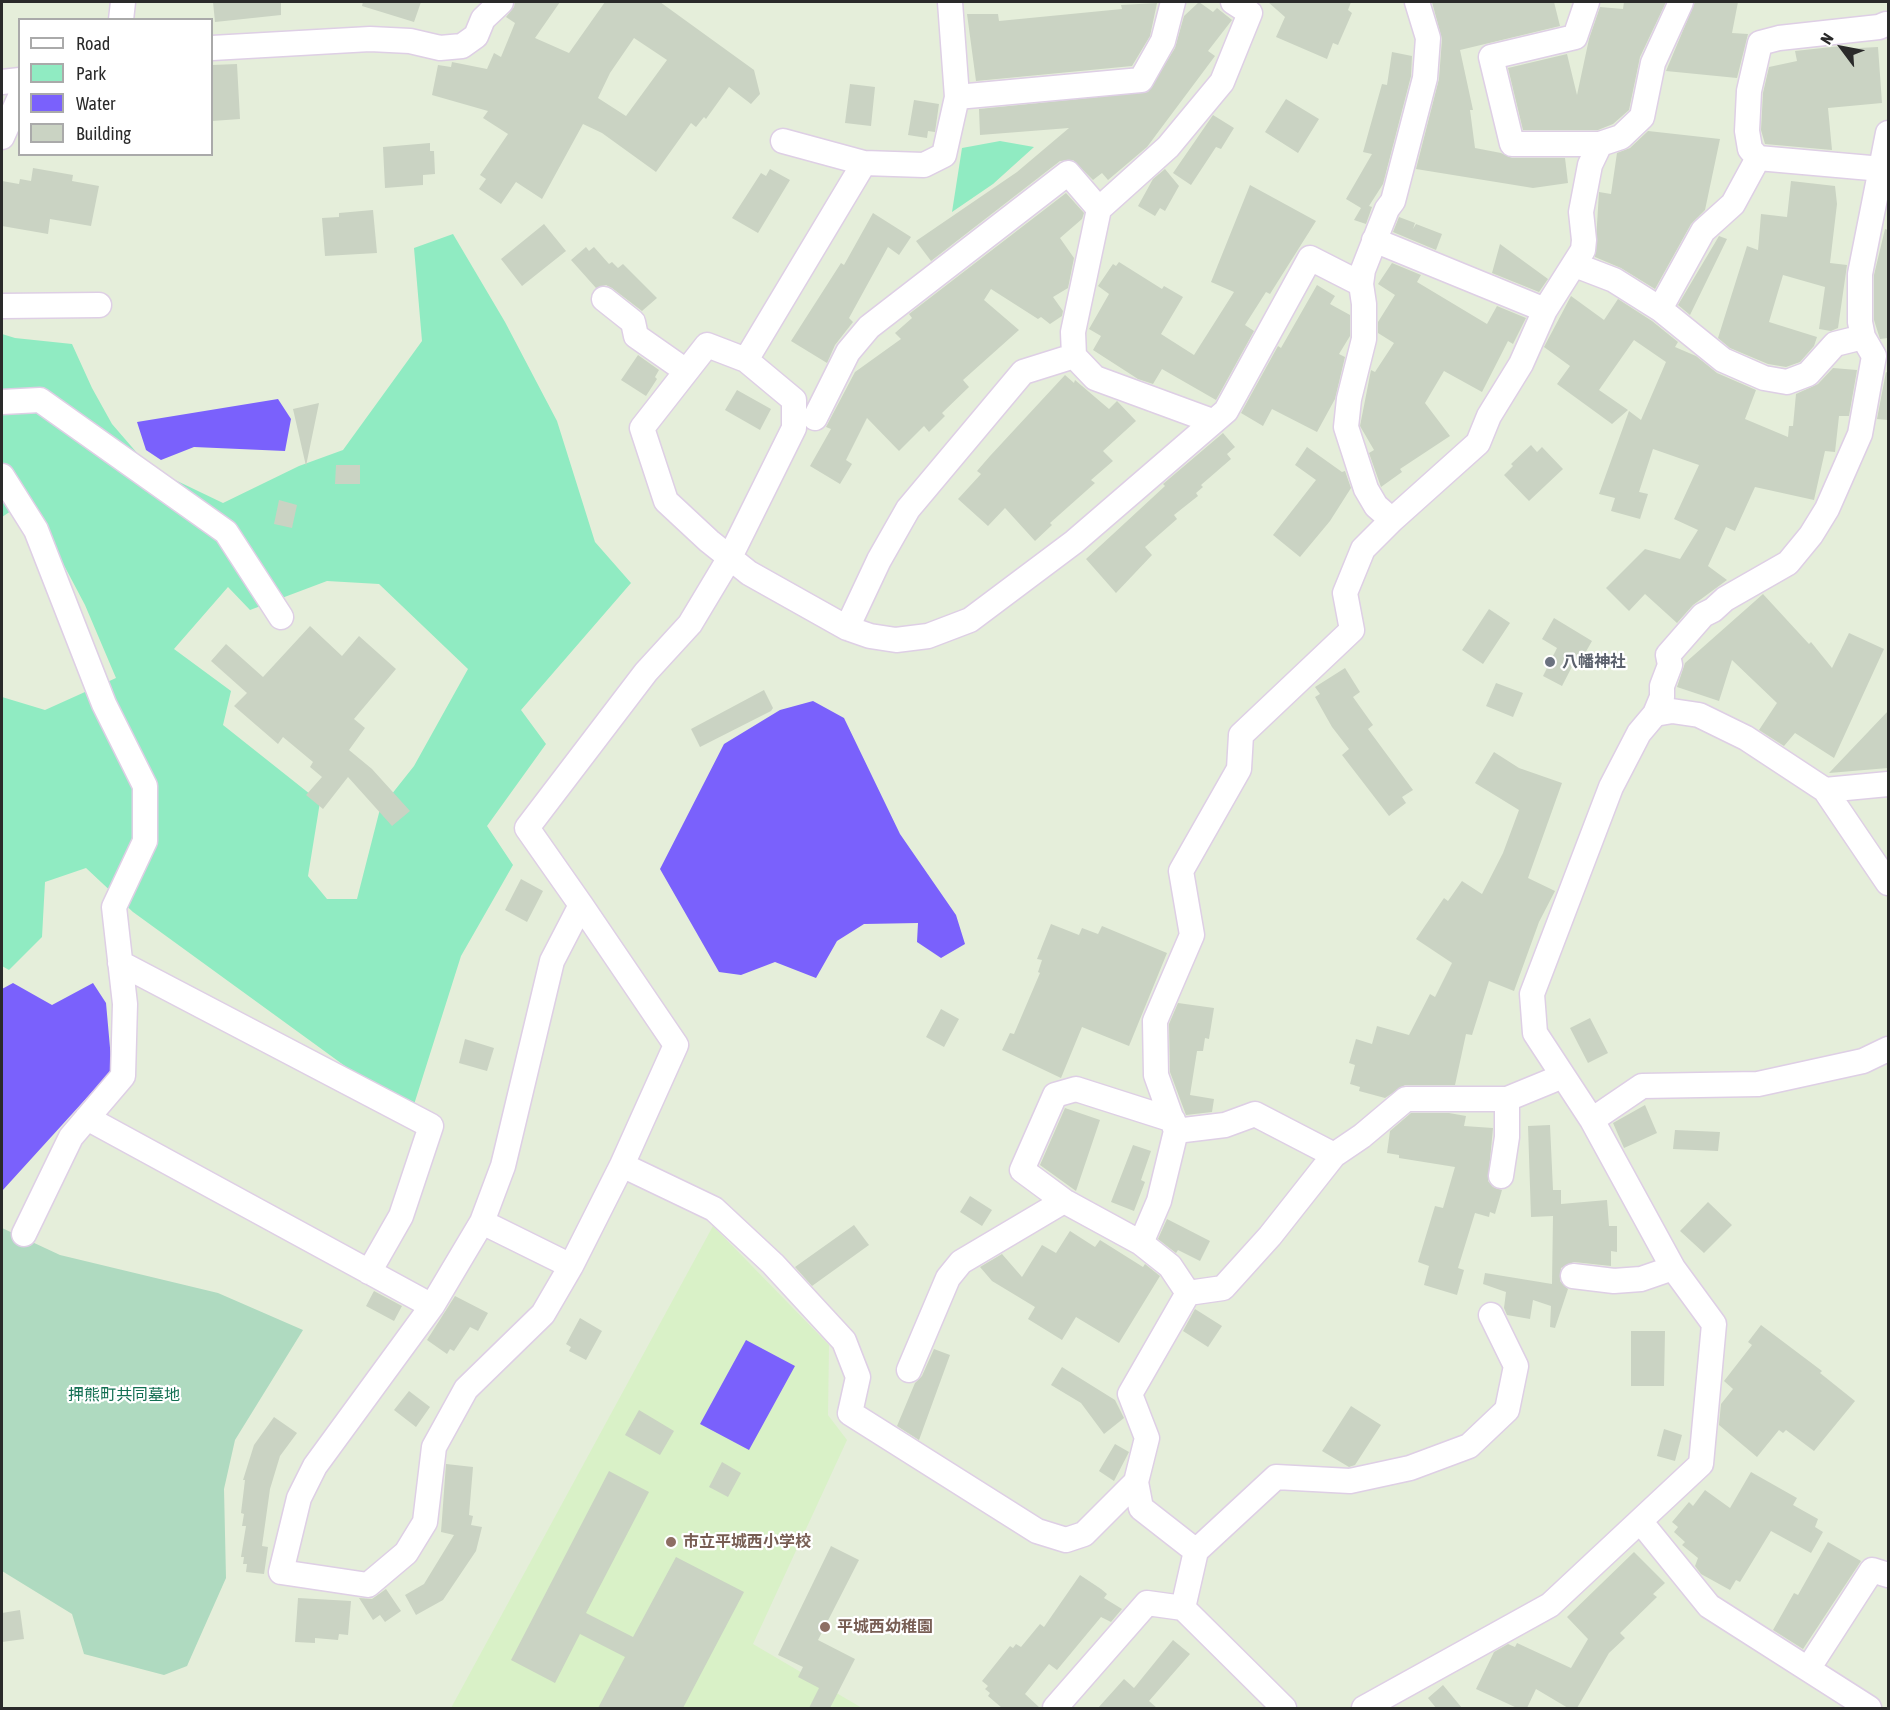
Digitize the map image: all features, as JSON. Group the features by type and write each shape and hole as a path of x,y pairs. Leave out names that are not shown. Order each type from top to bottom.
{"street":[{"path":"121,18 123,2"},
{"path":"213,48 370,39 410,41 440,48 462,46 476,36 480,10 501,2"},
{"path":"783,141 864,163 924,165 944,155 957,97 950,2"},
{"path":"957,97 1141,80 1163,41 1173,2"},
{"path":"1212,421 1095,378 1074,356 1073,332 1099,209 1168,147 1222,82 1246,28 1250,13 1233,2"},
{"path":"1392,520 1376,506 1366,489 1346,427 1349,399 1364,339 1364,304 1361,284 1374,240 1393,201 1425,78 1428,38 1417,2"},
{"path":"1587,2 1575,37 1491,57 1512,144 1600,144 1621,137 1642,117 1653,63 1681,2"},
{"path":"1882,168 1758,158 1750,149 1747,131 1749,91 1760,43 1779,38 1879,27 1888,28"},
{"path":"2,82 18,80"},
{"path":"2,137 18,101"},
{"path":"1364,1708 1550,1605 1701,1464 1714,1324 1673,1268 1592,1120 1535,1032 1532,994 1611,787 1640,733 1655,714 1662,697 1662,686 1670,665 1668,655 1703,615 1713,610 1725,599 1788,563 1822,518 1860,434 1875,349 1860,322 1860,274 1882,205 1882,168 1888,133"},
{"path":"1141,1243 1159,1201 1174,1126 1156,1075 1155,1021 1192,934 1181,871 1239,769 1241,735 1352,630 1346,593 1363,549 1478,443 1489,416 1521,363 1545,310 1575,265 1584,240 1581,212 1584,190 1590,165 1600,144"},
{"path":"1660,309 1703,231 1733,204 1758,158"},
{"path":"746,360 864,163"},
{"path":"815,418 848,352 869,327 1068,173 1099,209"},
{"path":"1374,240 1545,310"},
{"path":"581,905 552,962 503,1166 482,1222 432,1306 315,1466 299,1498 281,1572 368,1585 406,1553 425,1522 434,1447 466,1389 543,1314 572,1266 622,1165 676,1045 581,905 527,828 646,672 690,624 729,559 794,428 794,400 746,360 707,345 642,428 666,501 729,559 847,628 870,636 897,640 928,636 970,620 1074,542 1226,411 1310,258 1361,284"},
{"path":"1575,265 1614,280 1660,309 1723,360 1764,378 1787,382 1808,374 1835,344 1875,349"},
{"path":"604,299 633,322 636,336 686,371"},
{"path":"2,306 99,305"},
{"path":"847,628 879,560 908,509 938,473 1023,372 1074,356"},
{"path":"2,402 40,400 226,532 281,617"},
{"path":"2,476 36,530 104,704 145,786 145,841 114,907 125,1004 123,1076 71,1137 24,1234"},
{"path":"1655,714 1672,711 1699,715 1746,738 1825,790 1888,883"},
{"path":"1825,790 1888,784"},
{"path":"120,963 431,1126 401,1216 369,1272"},
{"path":"1592,1120 1642,1086 1758,1084 1863,1061 1888,1049"},
{"path":"1188,1293 1223,1288 1270,1236 1334,1155 1362,1136 1406,1099 1507,1099 1563,1076"},
{"path":"1188,1293 1170,1266 1141,1243 1064,1201 1022,1170 1055,1095 1076,1089 1174,1126 1225,1125 1255,1114 1334,1155"},
{"path":"1501,1176 1507,1137 1507,1099"},
{"path":"87,1118 432,1306"},
{"path":"622,1165 714,1209 773,1264 844,1341 858,1377 850,1413 1028,1525 1066,1540 1084,1534 1136,1482"},
{"path":"909,1370 948,1278 961,1262 1064,1201"},
{"path":"482,1222 572,1266"},
{"path":"1573,1276 1614,1281 1641,1279 1673,1268"},
{"path":"1188,1293 1131,1394 1147,1438 1136,1482 1141,1508 1196,1551"},
{"path":"1183,1608 1196,1551 1276,1477 1350,1481 1410,1468 1469,1446 1507,1410 1516,1365 1491,1315"},
{"path":"1640,1521 1709,1606 1869,1708"},
{"path":"1808,1669 1872,1570 1888,1575"},
{"path":"1055,1708 1147,1603 1183,1608 1284,1708"}],"shaded area":[{"name":"市立平城西小学校","path":"713,1226 829,1345 828,1415 847,1440 753,1644 862,1708 451,1708"}],"green space":[{"path":"1000,141 1034,147 993,184 952,212 962,148"},
{"path":"453,234 505,322 557,421 595,542 631,583 521,710 546,744 487,826 513,865 461,956 411,1114 133,912 86,868 45,882 42,937 9,970 2,966 2,697 45,710 116,678 85,605 29,499 2,517 2,334 15,338 72,344 112,424 150,468 223,503 299,466 343,450 422,341 414,248","holes":["327,581 379,584 468,669 414,766 380,809 357,899 327,899 308,876 320,802 223,725 231,691 174,649 228,587 250,610"]},
{"name":"押熊町共同墓地","path":"2,1228 60,1255 218,1293 303,1330 235,1440 224,1489 226,1578 187,1666 164,1675 84,1654 72,1614 2,1571"}],"water":[{"path":"278,399 291,419 285,451 194,447 161,460 146,450 137,422"},
{"path":"813,701 844,718 900,834 956,915 965,944 941,958 917,942 918,923 864,924 837,941 816,978 775,962 741,975 719,972 660,869 724,744 780,710"},
{"path":"13,983 52,1005 93,983 106,1003 112,1070 2,1191 2,989"},
{"path":"746,1340 795,1366 749,1450 700,1424"}],"building":[{"path":"213,2 281,2 281,15 215,22"},
{"path":"363,2 421,2 414,22 362,6"},
{"path":"515,2 560,2 535,38 569,53 605,2 660,2 754,70 760,94 751,104 729,87 706,119 704,117 696,127 691,123 656,172 602,133 583,124 542,199 516,182 501,204 479,189 486,179 480,175 508,134 483,118 488,111 432,95 438,65 451,67 452,62 487,69 494,53 501,57 515,23 506,17","holes":["634,38 667,60 626,116 598,98 610,73"]},
{"path":"1199,2 1213,12 1217,8 1232,20 1208,51 1215,56 1147,147 1108,180 1102,173 1093,180 1073,160 1060,161 931,261 916,241 1017,172 1069,128 980,135 979,109 1148,92 1175,48 1184,16"},
{"path":"1268,2 1351,2 1348,10 1352,13 1338,45 1333,43 1327,59 1276,37 1285,17"},
{"path":"1432,2 1554,2 1560,26 1460,50 1473,110 1470,110 1475,148 1501,153 1512,158 1565,158 1568,183 1533,188 1416,169 1439,79 1442,39"},
{"path":"1624,2 1666,2 1640,57 1629,110 1613,124 1598,130 1523,130 1508,68 1567,54 1577,95 1589,39 1600,7 1623,9"},
{"path":"1695,2 1738,2 1732,33 1748,34 1737,78 1666,71"},
{"path":"1157,3 1150,36 1132,66 976,81 967,14 998,14 999,21 1122,9 1121,5"},
{"path":"1841,46 1841,49 1878,47 1882,103 1828,108 1832,150 1765,144 1761,130 1763,93 1769,67 1797,61 1795,51"},
{"path":"1392,52 1412,56 1411,76 1383,184 1369,206 1372,207 1366,224 1354,220 1361,208 1346,199 1372,154 1363,152 1382,84 1387,85"},
{"path":"237,64 240,119 213,121 213,65"},
{"path":"850,84 875,87 871,126 845,123"},
{"path":"1286,99 1319,119 1298,153 1265,132"},
{"path":"914,100 939,104 935,132 928,131 927,138 908,135"},
{"path":"1213,115 1234,128 1221,149 1216,147 1191,185 1173,173"},
{"path":"1648,131 1720,139 1705,210 1691,224 1655,289 1621,268 1595,257 1599,192 1611,194 1617,153 1630,148"},
{"path":"430,143 430,151 434,151 435,174 423,175 423,185 385,188 383,147"},
{"path":"33,168 73,175 72,181 99,186 91,226 50,219 48,234 2,226 2,181 19,184 20,179 31,181"},
{"path":"770,169 790,180 758,233 732,218 761,173 766,176"},
{"path":"1165,169 1179,186 1165,211 1160,208 1155,216 1138,206 1153,179"},
{"path":"1791,181 1835,186 1837,204 1830,263 1847,265 1838,328 1831,331 1819,329 1825,287 1783,275 1769,322 1817,337 1814,346 1800,362 1786,367 1768,364 1730,348 1718,338 1747,246 1758,250 1761,214 1787,217"},
{"path":"1250,185 1316,221 1270,294 1266,292 1245,325 1254,331 1216,400 1162,369 1153,384 1138,379 1093,350 1101,336 1089,329 1109,294 1098,286 1113,264 1116,266 1119,262 1162,289 1164,286 1183,297 1161,334 1194,355 1234,292 1211,282"},
{"path":"1066,193 1084,213 1082,219 1060,238 1074,258 1068,288 1053,297 1063,311 1062,316 1050,324 1041,317 1038,319 991,289 984,300 1019,330 963,380 969,387 942,413 945,416 929,432 924,426 899,451 867,418 846,460 852,464 840,484 810,466 831,429 826,427 855,372 901,339 895,333 912,318 909,314"},
{"path":"373,210 377,253 325,256 322,218 339,217 339,213"},
{"path":"873,213 911,237 899,255 888,247 849,318 853,322 835,345 827,363 791,341 841,263 844,265"},
{"path":"1399,217 1415,223 1413,229 1416,224 1442,234 1436,250 1393,232"},
{"path":"544,224 566,251 522,286 501,259"},
{"path":"1885,229 1888,230 1888,338 1880,339 1874,320 1874,275"},
{"path":"1719,236 1727,239 1690,315 1678,305"},
{"path":"1500,244 1548,279 1539,292 1492,273"},
{"path":"586,247 589,251 594,247 609,264 612,262 618,268 623,264 657,298 642,311 606,285 596,288 571,260"},
{"path":"1392,263 1421,275 1417,282 1487,324 1497,306 1526,318 1513,344 1508,341 1482,392 1444,371 1425,403 1450,436 1400,469 1402,472 1381,487 1369,453 1374,450 1360,426 1371,370 1375,372 1394,343 1378,333 1378,322 1395,295 1378,284"},
{"path":"1317,285 1335,296 1330,304 1350,315 1350,336 1339,354 1345,357 1335,399 1317,432 1272,409 1263,426 1241,413 1278,346 1281,348"},
{"path":"1571,296 1604,320 1618,299 1652,321 1678,342 1675,347 1696,356 1717,373 1756,390 1745,419 1788,437 1789,426 1793,426 1796,394 1818,384 1833,368 1857,370 1849,416 1839,416 1835,452 1825,451 1814,500 1755,487 1735,531 1726,527 1708,566 1727,580 1693,605 1677,623 1645,594 1629,611 1606,588 1645,549 1680,559 1698,530 1674,519 1699,465 1653,449 1639,492 1648,494 1640,519 1611,511 1615,498 1599,494 1629,411 1641,420 1666,362 1634,340 1599,390 1628,410 1612,424 1557,384 1570,366 1544,347"},
{"path":"638,355 659,370 655,377 657,379 646,396 621,380"},
{"path":"1886,372 1888,373 1888,420 1877,419"},
{"path":"1065,375 1074,383 1075,380 1109,409 1117,401 1136,421 1103,451 1113,461 1091,480 1095,483 1050,523 1052,525 1035,541 1005,508 988,526 958,499 981,474 977,471"},
{"path":"737,390 771,409 760,430 725,410"},
{"path":"319,403 306,466 293,409"},
{"path":"1223,433 1235,447 1227,454 1231,459 1201,485 1203,487 1196,493 1198,496 1174,515 1177,519 1145,547 1152,555 1116,593 1086,559 1165,486 1163,484"},
{"path":"1531,445 1537,452 1542,447 1563,469 1529,501 1504,475 1513,466 1511,464"},
{"path":"1307,447 1342,472 1345,471 1351,488 1330,521 1300,557 1273,535 1316,480 1295,465"},
{"path":"336,465 360,465 360,484 335,484"},
{"path":"279,500 297,505 292,528 274,524"},
{"path":"1763,594 1809,644 1811,642 1832,668 1849,633 1884,649 1834,758 1795,733 1784,746 1759,730 1777,703 1732,660 1719,701 1677,687 1685,663"},
{"path":"1489,609 1510,623 1483,664 1462,650"},
{"path":"1554,618 1592,641 1580,662 1576,659 1562,686 1543,676 1557,648 1542,639"},
{"path":"310,626 342,656 359,636 396,669 354,719 365,728 349,750 372,769 410,811 392,826 348,777 323,809 306,795 322,777 310,767 313,762 283,737 278,744 234,706 247,693 211,661 226,644 263,677"},
{"path":"1345,668 1360,692 1353,697 1373,725 1368,729 1413,790 1402,797 1406,803 1389,816 1342,755 1349,749 1332,727 1315,697 1320,694 1315,687"},
{"path":"1496,683 1523,693 1513,717 1486,706"},
{"path":"764,690 773,708 771,711 700,747 691,729"},
{"path":"1888,711 1888,768 1829,773"},
{"path":"1494,752 1519,768 1562,783 1528,878 1555,891 1539,922 1514,991 1489,981 1472,1035 1466,1034 1455,1085 1405,1085 1385,1098 1359,1091 1360,1087 1350,1084 1355,1065 1349,1063 1356,1039 1372,1044 1377,1026 1409,1035 1430,994 1435,997 1452,963 1416,939 1444,898 1448,901 1462,881 1482,894 1503,853 1519,810 1475,783"},
{"path":"521,879 543,891 527,922 505,910"},
{"path":"1051,924 1079,935 1082,928 1098,934 1102,926 1167,953 1129,1046 1082,1027 1061,1078 1002,1050 1010,1033 1014,1034 1040,973 1038,972 1042,960 1037,959"},
{"path":"1178,1003 1214,1008 1209,1039 1205,1038 1203,1051 1197,1051 1190,1095 1214,1099 1212,1112 1186,1115 1170,1072 1169,1024"},
{"path":"941,1009 959,1019 944,1047 926,1037"},
{"path":"1590,1018 1608,1053 1588,1063 1570,1028"},
{"path":"465,1039 494,1048 487,1071 459,1063"},
{"path":"1645,1105 1657,1133 1624,1148 1613,1123"},
{"path":"1065,1108 1100,1120 1076,1191 1040,1165"},
{"path":"1411,1113 1449,1113 1466,1116 1464,1126 1493,1128 1488,1181 1493,1187 1502,1190 1495,1214 1490,1212 1489,1217 1475,1213 1458,1268 1464,1270 1457,1295 1424,1285 1429,1266 1418,1262 1435,1206 1443,1208 1455,1167 1399,1158 1399,1155 1387,1153 1390,1131"},
{"path":"1550,1125 1553,1190 1561,1190 1561,1204 1607,1200 1609,1226 1617,1226 1617,1252 1611,1251 1611,1266 1574,1262 1561,1268 1560,1281 1568,1289 1555,1328 1550,1327 1551,1306 1533,1300 1530,1319 1507,1315 1504,1308 1506,1292 1483,1284 1485,1273 1552,1284 1553,1216 1531,1217 1528,1126"},
{"path":"1675,1130 1720,1132 1718,1151 1673,1149"},
{"path":"1133,1145 1151,1151 1141,1180 1145,1182 1134,1211 1111,1202"},
{"path":"970,1196 992,1210 982,1226 960,1212"},
{"path":"1708,1202 1732,1225 1704,1253 1680,1231"},
{"path":"1167,1219 1210,1241 1200,1261 1178,1250 1176,1253 1158,1239"},
{"path":"854,1225 869,1245 812,1286 795,1267"},
{"path":"1070,1231 1095,1247 1100,1240 1143,1267 1145,1264 1160,1276 1119,1343 1076,1317 1062,1340 1028,1319 1035,1307 992,1281 980,1267 1002,1254 1022,1277 1042,1245 1056,1253"},
{"path":"374,1291 402,1306 394,1321 366,1306"},
{"path":"455,1296 488,1313 478,1331 470,1327 454,1351 450,1349 447,1354 427,1340"},
{"path":"1195,1309 1222,1326 1208,1347 1183,1331"},
{"path":"580,1318 602,1331 586,1360 569,1351 571,1347 566,1344"},
{"path":"1761,1325 1822,1371 1820,1373 1855,1401 1814,1451 1786,1430 1783,1433 1779,1430 1757,1457 1719,1425 1721,1404 1733,1389 1724,1381 1752,1345 1748,1342"},
{"path":"1631,1331 1665,1331 1664,1386 1631,1386"},
{"path":"934,1349 950,1355 919,1440 897,1426 915,1383 922,1376"},
{"path":"1062,1367 1115,1400 1124,1418 1104,1434 1081,1403 1051,1385"},
{"path":"409,1391 430,1407 416,1427 394,1410"},
{"path":"1351,1406 1381,1425 1355,1465 1349,1467 1322,1451"},
{"path":"639,1410 674,1431 660,1455 625,1435"},
{"path":"274,1417 297,1433 280,1456 270,1489 262,1546 268,1547 264,1574 246,1572 247,1564 243,1564 244,1557 241,1557 246,1526 242,1526 244,1514 241,1513 245,1480 243,1480 254,1445"},
{"path":"1664,1429 1682,1435 1675,1461 1657,1456"},
{"path":"1115,1444 1129,1452 1114,1481 1099,1471"},
{"path":"722,1462 741,1473 728,1497 709,1487"},
{"path":"446,1464 473,1467 469,1515 473,1516 471,1525 482,1527 476,1551 443,1600 416,1615 405,1595 424,1584 454,1535 441,1532"},
{"path":"609,1471 649,1492 586,1613 633,1637 676,1557 744,1592 683,1708 598,1708 625,1657 580,1634 555,1683 511,1660"},
{"path":"1751,1472 1797,1498 1793,1505 1818,1519 1815,1527 1823,1532 1811,1553 1771,1531 1740,1582 1736,1580 1730,1590 1701,1574 1695,1566 1698,1558 1682,1545 1685,1542 1674,1532 1678,1527 1672,1522 1689,1502 1693,1506 1705,1490 1730,1508"},
{"path":"1828,1542 1861,1561 1803,1649 1773,1630 1794,1593 1798,1595"},
{"path":"831,1546 859,1560 818,1640 855,1659 830,1708 809,1708 819,1688 798,1677 803,1667 778,1655"},
{"path":"1634,1552 1665,1583 1653,1594 1657,1597 1620,1633 1625,1638 1609,1653 1577,1708 1568,1708 1536,1689 1527,1708 1517,1708 1476,1689 1494,1652 1508,1644 1515,1647 1517,1643 1571,1668 1588,1639 1567,1617"},
{"path":"1080,1575 1107,1594 1104,1598 1122,1609 1111,1622 1101,1617 1057,1670 1049,1664 1025,1694 1040,1708 1002,1708 988,1696 990,1693 985,1689 988,1686 982,1681 1010,1646 1013,1648 1016,1644 1021,1647 1040,1624 1044,1627"},
{"path":"386,1589 401,1611 385,1622 380,1615 373,1620 359,1598 372,1599"},
{"path":"298,1598 351,1601 348,1635 339,1634 338,1640 315,1638 315,1643 295,1642"},
{"path":"20,1610 24,1639 2,1642 2,1613"},
{"path":"1173,1640 1190,1654 1149,1701 1157,1708 1098,1708 1124,1679 1134,1688"},
{"path":"1443,1685 1462,1708 1436,1708 1428,1698"}],"place":[{"name":"八幡神社","path":"1550,662"},
{"name":"市立平城西小学校","path":"671,1542"},
{"name":"平城西幼稚園","path":"825,1627"}]}
